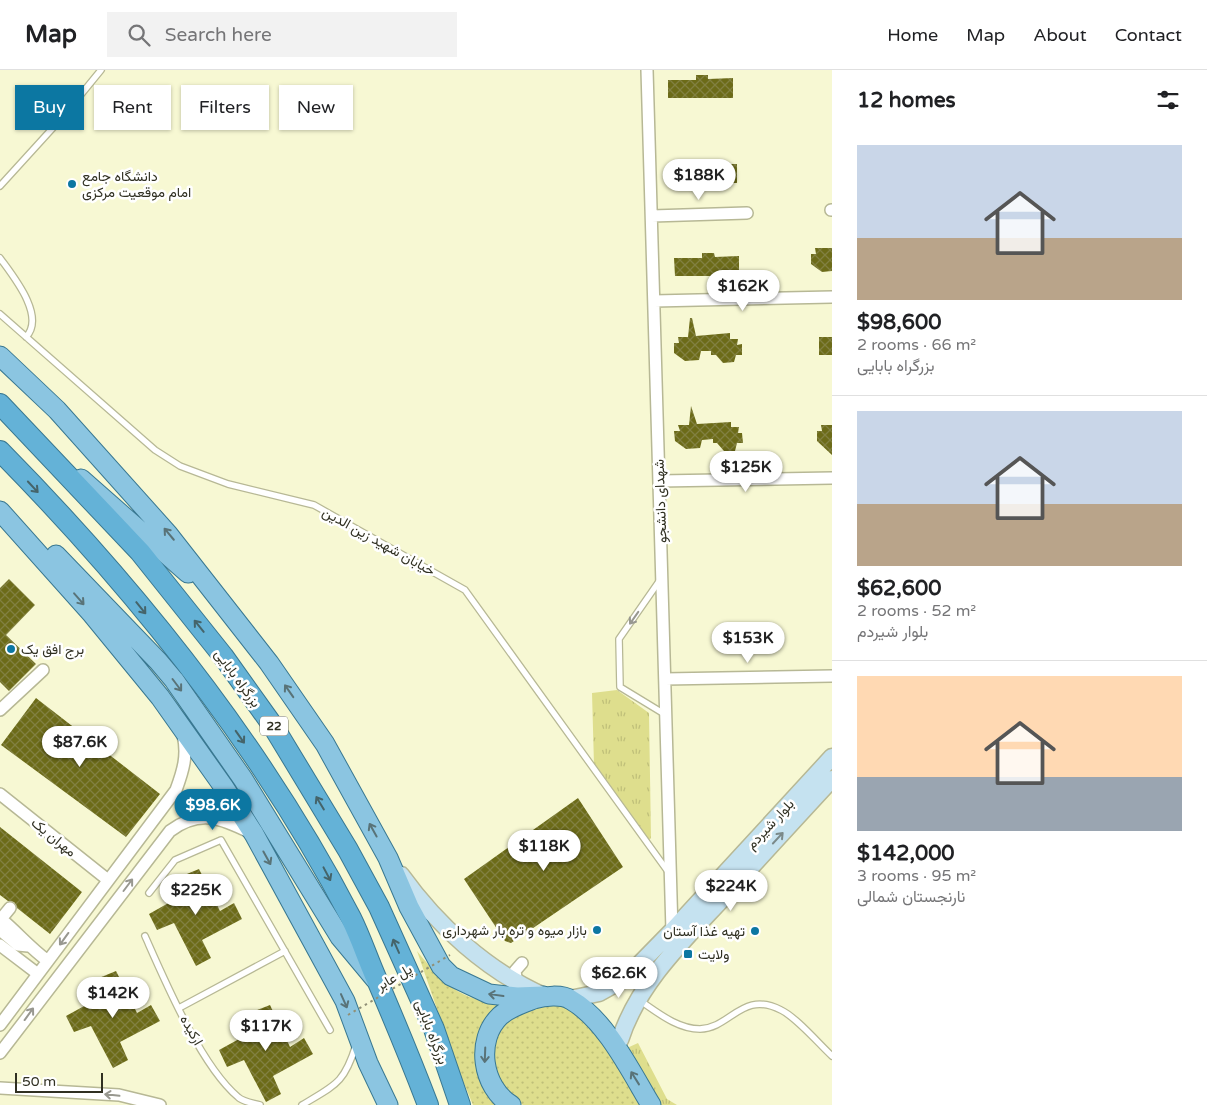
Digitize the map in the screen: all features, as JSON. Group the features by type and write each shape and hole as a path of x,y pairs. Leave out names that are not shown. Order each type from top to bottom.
{"highway":[{"name":"بزرگراه بابایی","path":"0,404 140,552 223,656 274,726 348,850 378,907 434,1029 460,1105"},
{"name":"بزرگراه بابایی","path":"0,451 114,574 197,675 282,798 352,920 405,1041 428,1105"}],"main road":[{"path":"0,356 64,417 168,534 269,663 325,744 388,858 409,907 441,966 451,976 489,994 570,999 590,1014 618,1051 651,1105"},
{"path":"30,434 221,602"},
{"path":"0,511 92,614 181,726 223,786 254,834 344,1001 358,1038 388,1105"},
{"path":"18,530 54,553 174,680 243,779 340,937 378,982"},
{"name":"بلوار شیردم","path":"570,999 599,993 672,932 832,756"},
{"name":"بلوار شیردم","path":"620,1040 626,1019 640,996 683,941 832,779"},
{"path":"388,858 419,901 463,943 517,984 544,996"},
{"path":"624,973 626,984 633,992 640,996"},
{"path":"511,1105 498,1094 489,1079 485,1063 486,1044 491,1027 501,1015 520,1004 544,996"}],"street":[{"name":"شهدای دانشجو","path":"648,70 672,932"},
{"path":"652,216 747,213"},
{"path":"654,301 832,297"},
{"path":"659,481 832,478"},
{"path":"0,710 43,670"},
{"path":"665,679 832,676"},
{"path":"0,1025 108,880 158,818 176,790 184,769 186,748 181,726"},
{"name":"مهران یک","path":"0,794 108,880"},
{"path":"0,1053 170,831 183,822 205,817 220,818 254,834"},
{"path":"158,818 170,831"},
{"path":"10,908 0,918 23,937 28,946 48,961"},
{"path":"76,923 90,934"},
{"path":"0,930 18,944 28,946"},
{"path":"0,945 38,974"},
{"path":"517,984 514,971 522,964"},
{"path":"0,1088 119,1095 160,1105"}],"lane":[{"path":"0,186 61,119 101,70"},
{"path":"0,258 25,296 32,315 33,324 26,337"},
{"name":"خیابان شهید زین الدین","path":"0,314 155,450 180,466 228,484 314,505 465,590 670,875"},
{"path":"662,578 620,639 620,687 666,715"},
{"path":"149,893 175,860 221,840 330,1030"},
{"name":"ارکیده","path":"145,936 179,1008 213,1069 240,1099 260,1105"},
{"path":"179,1008 285,951"},
{"path":"640,996 673,1022 687,1027 702,1029 716,1024 740,1008 757,1005 771,1006 783,1011 832,1056"},
{"path":"302,1105 339,1082 350,1064 358,1038"}],"path":[{"name":"پل عابر","path":"348,1015 450,955"}],"green space":[{"path":"617,690 649,713 651,838 649,840 594,765 592,693"},
{"path":"417,951 435,972 453,988 475,999 503,1003 485,1028 502,1105 473,1105 456,1064"},
{"path":"552,1003 577,1009 595,1026 644,1105 523,1105 505,1092 496,1077 494,1069 493,1038 516,1011"},
{"path":"638,1043 667,1099 677,1105 660,1105 627,1048"}],"building":[{"path":"696,75 708,75 708,79 733,78 733,98 668,98 668,80 696,80"},
{"path":"712,160 713,164 737,164 737,183 673,183 672,166 700,165 700,161"},
{"path":"815,248 832,248 832,271 822,272 811,264 811,254 816,254"},
{"path":"702,253 714,253 715,257 739,256 739,276 675,276 674,258 702,258"},
{"path":"690,318 692,318 696,336 730,333 730,339 738,339 737,345 742,344 742,355 736,355 734,362 723,363 716,355 711,355 711,351 701,351 699,360 685,361 674,353 674,343 679,343 678,337 688,337"},
{"path":"819,337 832,337 832,355 819,355"},
{"path":"691,406 697,424 731,422 731,427 739,427 738,433 742,433 743,443 737,443 735,451 724,451 717,443 713,443 713,439 702,440 700,448 686,449 675,441 674,431 680,431 678,425 689,425"},
{"path":"821,425 832,425 832,455 817,441 817,431 822,431"},
{"name":"برج افق یک","path":"9,579 35,605 6,635 36,664 9,691 0,682 0,588"},
{"path":"36,698 160,794 126,837 1,745"},
{"path":"578,798 623,867 511,943 505,941 464,879"},
{"path":"0,827 82,892 50,934 17,908 14,902 8,901 0,895"},
{"path":"199,869 220,911 234,903 242,919 202,940 211,958 196,966 174,923 157,930 149,914 188,892 182,876"},
{"path":"116,971 137,1013 151,1005 160,1021 120,1042 128,1060 113,1068 91,1026 74,1032 66,1016 106,994 99,978"},
{"path":"270,1005 290,1047 304,1038 313,1054 273,1076 281,1094 266,1102 244,1060 227,1067 219,1050 259,1028 252,1012"}],"place":[{"name":"دانشگاه جامع امام موقعیت مرکزی","path":"72,184"},
{"name":"برج افق یک","path":"11,649"},
{"name":"بازار میوه و تره بار شهرداری","path":"597,930"},
{"name":"تهیه غذا آستان","path":"755,931"},
{"name":"ولایت","path":"688,954"}]}
